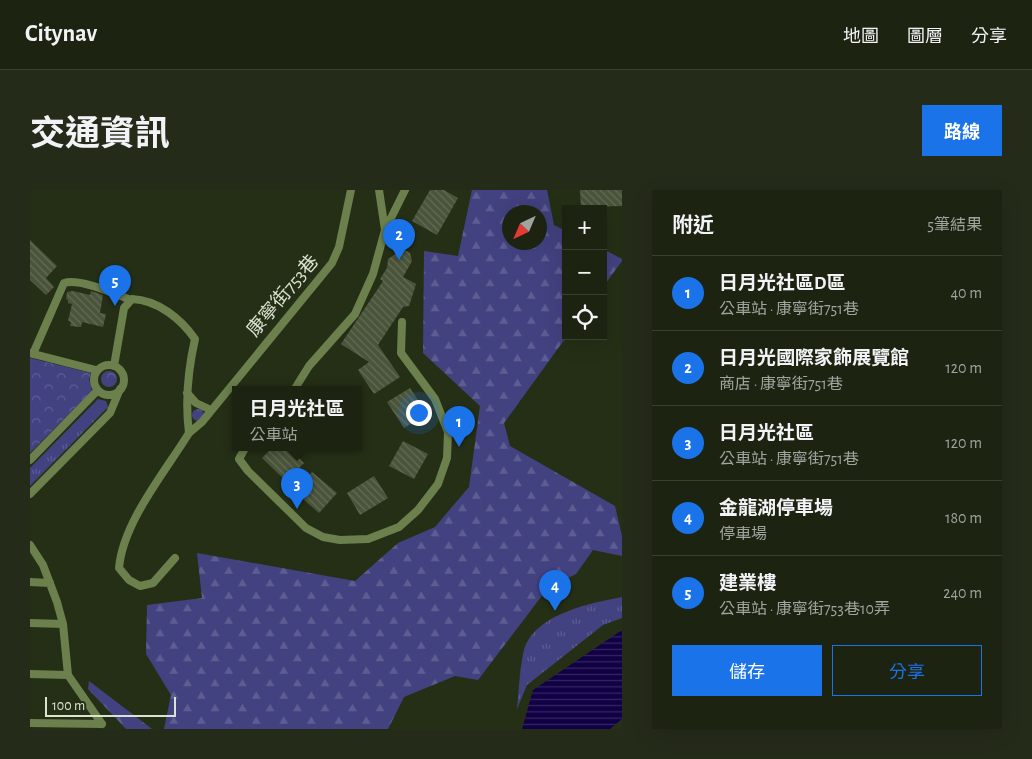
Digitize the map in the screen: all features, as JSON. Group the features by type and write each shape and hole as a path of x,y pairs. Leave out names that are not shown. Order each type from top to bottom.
{"street":[{"name":"康寧街753巷","path":"189,433 199,426 332,263 339,246 351,190"},
{"path":"379,190 385,230"},
{"path":"296,386 309,366 355,314 373,274 385,230 405,190"},
{"path":"96,370 31,354 64,284 70,282 96,288 131,300 139,299 160,307 186,326 195,339 190,360 187,393 189,433 133,522 120,550 119,568 129,580 140,586 153,583 175,558"},
{"path":"114,366 124,308 131,300"},
{"path":"243,451 239,459 248,471 306,528 323,537 340,540 368,539 399,527 418,510 438,484 447,458 448,432 435,399 401,353 402,322"},
{"path":"30,494 110,413 123,385 123,375 114,366 102,366 96,370 93,381 98,390 112,394 120,389"},
{"path":"30,460 98,390"},
{"path":"187,393 196,403 211,410"},
{"path":"30,546 43,565 50,583 62,624 68,674 102,724 30,723"},
{"path":"30,582 50,583"},
{"path":"30,623 62,624"},
{"path":"30,674 68,674"}],"green space":[{"path":"472,190 547,190 554,225 562,229 562,340 564,340 504,423 510,446 615,506 622,536 622,556 593,550 576,574 547,589 478,680 455,676 404,697 388,729 164,729 171,695 146,654 147,605 202,598 197,553 355,581 398,543 435,527 469,487 480,406 423,353 424,251 458,256"},
{"path":"607,251 622,259 607,282"},
{"path":"30,358 91,373 89,379 92,391 30,453"},
{"path":"106,371 112,371 117,376 115,385 106,387 101,382 101,376"},
{"path":"98,399 106,401 108,407 30,486 30,468"},
{"path":"196,409 200,409 204,415 200,421 196,421 192,417 192,413"},
{"path":"622,597 622,618 603,625 527,685 517,709 524,650 533,633 543,624 568,611"},
{"path":"89,681 152,729 126,729 88,689"}],"shaded area":[{"path":"622,630 622,719 610,729 522,729 533,690"}],"building":[{"path":"430,190 444,190 458,198 437,235 412,221"},
{"path":"580,190 622,190 622,206 581,205"},
{"path":"30,240 57,266 46,278 54,287 46,295 30,280"},
{"path":"403,249 410,253 412,261 403,277 416,284 409,306 403,307 378,345 400,377 374,394 358,370 369,362 341,344 383,281 380,279 387,268 388,259"},
{"path":"73,291 90,295 91,291 103,295 100,313 106,314 103,327 82,322 81,327 70,326 71,322 68,321 72,304 68,303 66,299 67,292"},
{"path":"410,388 427,414 404,428 387,402"},
{"path":"403,441 428,454 414,479 389,466"},
{"path":"269,451 291,451 304,463 286,481 262,458"},
{"path":"312,472 337,493 319,513 295,492"},
{"path":"374,476 388,498 360,515 347,493"}],"place":[{"name":"日月光國際家飾展覽館","path":"399,260"},
{"name":"建業樓","path":"115,306"},
{"name":"日月光社區D區","path":"459,447"},
{"name":"日月光社區","path":"297,509"},
{"name":"金龍湖停車場","path":"555,611"}]}
